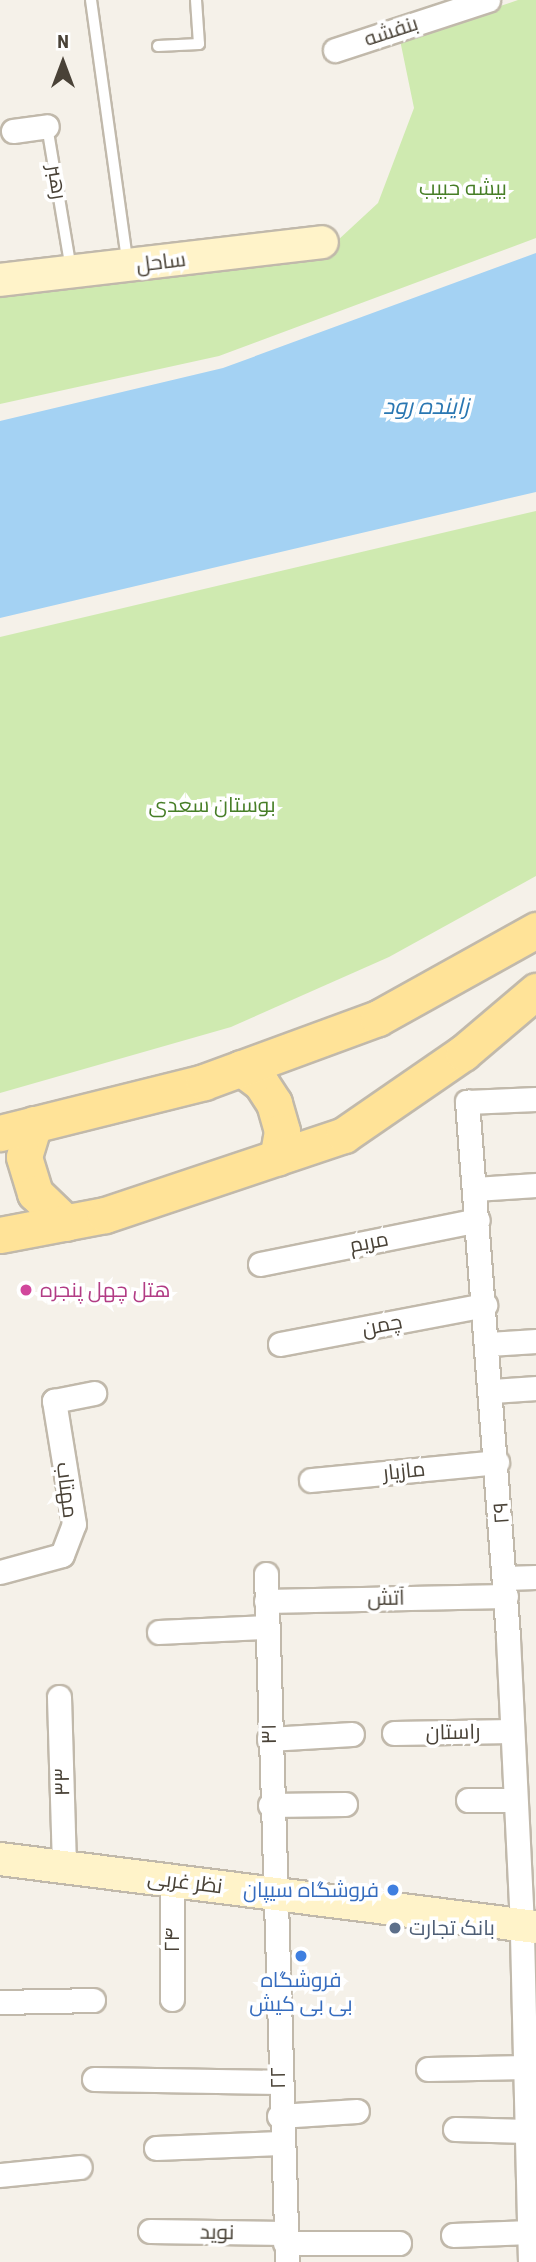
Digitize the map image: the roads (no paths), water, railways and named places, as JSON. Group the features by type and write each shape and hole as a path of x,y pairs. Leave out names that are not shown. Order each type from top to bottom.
{"main road":[{"name":"ساحل","path":"0,280 322,242"},
{"path":"0,1133 204,1082 378,1018 536,930"},
{"path":"0,1235 105,1216 344,1136 463,1053 536,990"},
{"path":"241,1068 261,1083 274,1103 282,1131 277,1158"},
{"path":"34,1124 24,1157 35,1193 66,1223"},
{"name":"نظر غربی","path":"0,1859 529,1926"}],"street":[{"name":"بنفشه","path":"335,50 488,0"},
{"name":"رهبر","path":"13,131 47,126"},
{"name":"۲۹","path":"530,2262 532,2171 527,2131 526,2067 529,1926 515,1800 493,1391 467,1102 536,1099"},
{"path":"475,1189 536,1185"},
{"name":"مریم","path":"260,1264 478,1220"},
{"name":"چمن","path":"280,1344 485,1305"},
{"path":"489,1344 536,1341"},
{"path":"493,1391 536,1388"},
{"name":"مهتاب","path":"0,1572 62,1555 74,1524 54,1401 94,1393"},
{"name":"مازیار","path":"311,1480 497,1462"},
{"name":"۳۱","path":"266,1574 270,1805 277,1894"},
{"name":"آتش","path":"266,1601 505,1587 536,1577"},
{"path":"159,1632 267,1627"},
{"name":"۳۳","path":"59,1697 64,1867"},
{"name":"راستان","path":"394,1733 512,1731"},
{"path":"269,1739 352,1734"},
{"path":"468,1800 515,1800"},
{"path":"270,1805 345,1804"},
{"name":"۲۴","path":"172,1880 172,1999"},
{"name":"۲۲","path":"277,1894 278,2082 285,2246"},
{"path":"0,2002 93,2000"},
{"path":"428,2069 526,2067"},
{"path":"94,2079 278,2082"},
{"path":"279,2116 357,2111"},
{"path":"454,2129 527,2131"},
{"path":"156,2148 280,2143"},
{"path":"0,2175 80,2167"},
{"name":"نوید","path":"150,2231 285,2246 399,2243"},
{"path":"453,2235 530,2232"}],"lane":[{"path":"91,0 128,267"},
{"path":"158,46 199,44 196,0"},
{"name":"رهبر","path":"47,126 72,273"}],"water":[{"name":"زاینده رود","path":"536,253 536,492 0,618 0,421 223,368"}],"place":[{"name":"هتل چهل پنجره","path":"26,1290"},
{"name":"فروشگاه سیپان","path":"393,1890"},
{"name":"بانک تجارت","path":"395,1928"},
{"name":"فروشگاه بی بی کیش","path":"301,1956"}],"park label":[{"name":"بیشه حبیب","path":"463,188"},
{"name":"بوستان سعدی","path":"212,805"}]}
